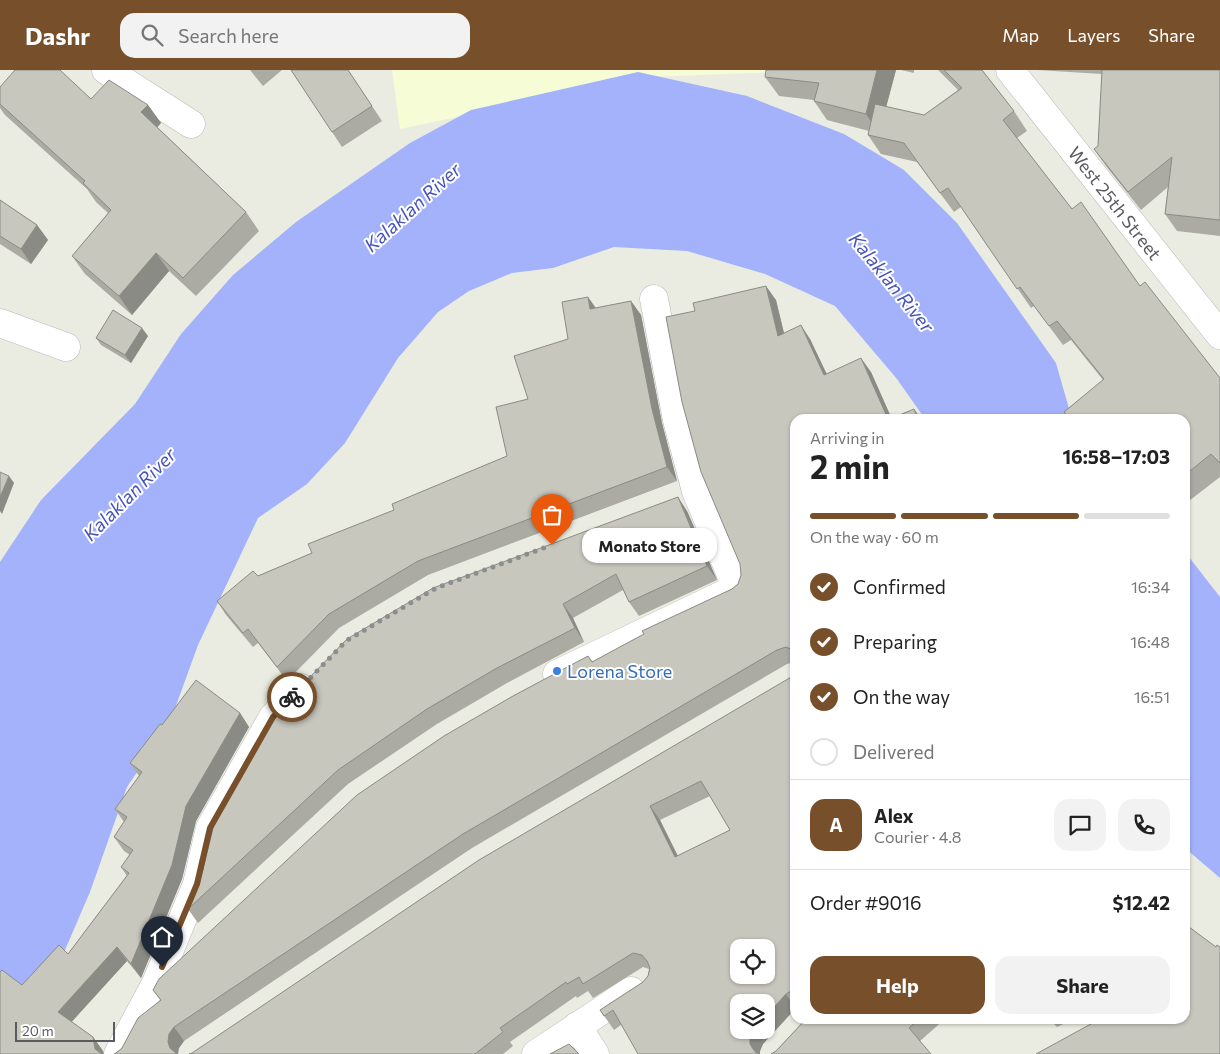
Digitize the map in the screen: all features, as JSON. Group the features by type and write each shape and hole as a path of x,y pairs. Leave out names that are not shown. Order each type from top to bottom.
{"street":[{"path":"106,70 190,124"},
{"name":"West 25th Street","path":"1010,70 1220,336"},
{"path":"533,686 595,654 735,589 735,584 696,491 677,420 654,299"},
{"path":"0,323 66,347"},
{"path":"669,501 696,491"},
{"path":"118,1054 156,983 197,884 210,828 273,717 320,668"},
{"path":"156,983 199,943"},
{"path":"536,1054 644,983"},
{"path":"577,1026 595,1054"}],"shaded area":[{"path":"392,70 779,70 779,72 650,77 400,129"}],"water":[{"name":"Kalaklan River","path":"638,72 747,96 844,134 904,170 957,223 1056,363 1072,414 922,414 897,379 835,306 765,274 687,251 614,247 553,268 512,273 469,291 438,312 398,358 345,443 307,484 258,518 198,645 169,725 127,787 90,892 65,950 12,1025 0,1047 0,562 41,500 135,404 181,334 233,275 296,222 410,143 471,110"},
{"path":"1190,558 1220,597 1220,878 1190,852"}],"building":[{"path":"15,70 60,70 91,99 109,80 148,105 141,112 246,212 183,278 156,253 119,296 72,256 111,210 83,183 85,181 0,104 0,87"},
{"path":"291,70 348,70 372,106 332,132"},
{"path":"766,70 877,70 866,114 814,101 819,83 765,77"},
{"path":"944,70 982,70 1014,111 1003,120 1072,209 1081,202 1140,286 1145,282 1220,378 1220,463 1211,454 1190,471 1190,414 1066,414 1064,412 1104,379 1057,321 1049,326 1020,287 1017,289 948,188 940,193 904,143 868,135 875,104 924,115 962,88"},
{"path":"1102,70 1220,70 1220,220 1165,214 1172,157 1128,192 1094,149 1098,146"},
{"path":"0,200 37,225 21,249 0,236"},
{"path":"766,286 778,336 801,325 824,375 861,358 886,414 790,414 790,649 786,647 777,650 463,834 174,1027 169,1034 168,1042 170,1048 177,1054 114,1054 122,1048 138,1018 161,1000 153,990 159,979 357,795 444,736 513,696 588,656 592,662 644,634 642,631 732,589 738,584 741,575 740,564 701,472 682,402 666,317 695,311 693,303"},
{"path":"588,297 590,309 631,301 652,409 667,467 418,561 329,614 277,667 248,629 243,633 217,601 253,571 258,576 312,553 308,544 394,510 392,504 507,456 496,407 528,399 514,356 568,339 562,302"},
{"path":"113,310 142,328 125,355 96,338"},
{"path":"914,409 916,414 902,414"},
{"path":"0,472 9,476 0,497"},
{"path":"678,497 707,566 629,602 616,574 563,604 575,628 497,668 427,709 338,770 188,909 202,873 215,820 276,712 347,639 433,588"},
{"path":"790,678 790,992 775,1006 775,994 730,994 730,1039 750,1039 750,1044 755,1052 760,1054 638,1054 613,1010 604,1016 600,1010 643,982 648,976 650,968 647,961 642,955 633,953 583,984 579,977 567,984 566,982 500,1028 503,1032 475,1054 189,1054 479,860","holes":["701,781 730,830 675,857 650,806"]},
{"path":"196,680 240,713 186,806 172,865 131,964 117,947 58,1012 93,1037 95,1049 102,1054 0,1054 0,972 2,970 22,985 59,945 68,954 129,873 121,867 133,850 114,837 127,817 115,809 142,772 130,763"},
{"path":"1190,928 1216,947 1217,945 1220,947 1220,1054 1036,1054 1091,1024 1190,1024"},
{"path":"801,1024 913,1024 909,1028 931,1054 771,1054"},
{"path":"569,1044 579,1054 550,1054"}],"way so far":[{"path":"292,697 346,641 436,588 552,545"}],"place":[{"name":"Monato Store","path":"552,545"},
{"name":"Lorena Store","path":"557,671"}],"route":[{"path":"162,967 197,884 210,828 273,717 292,697"}]}
